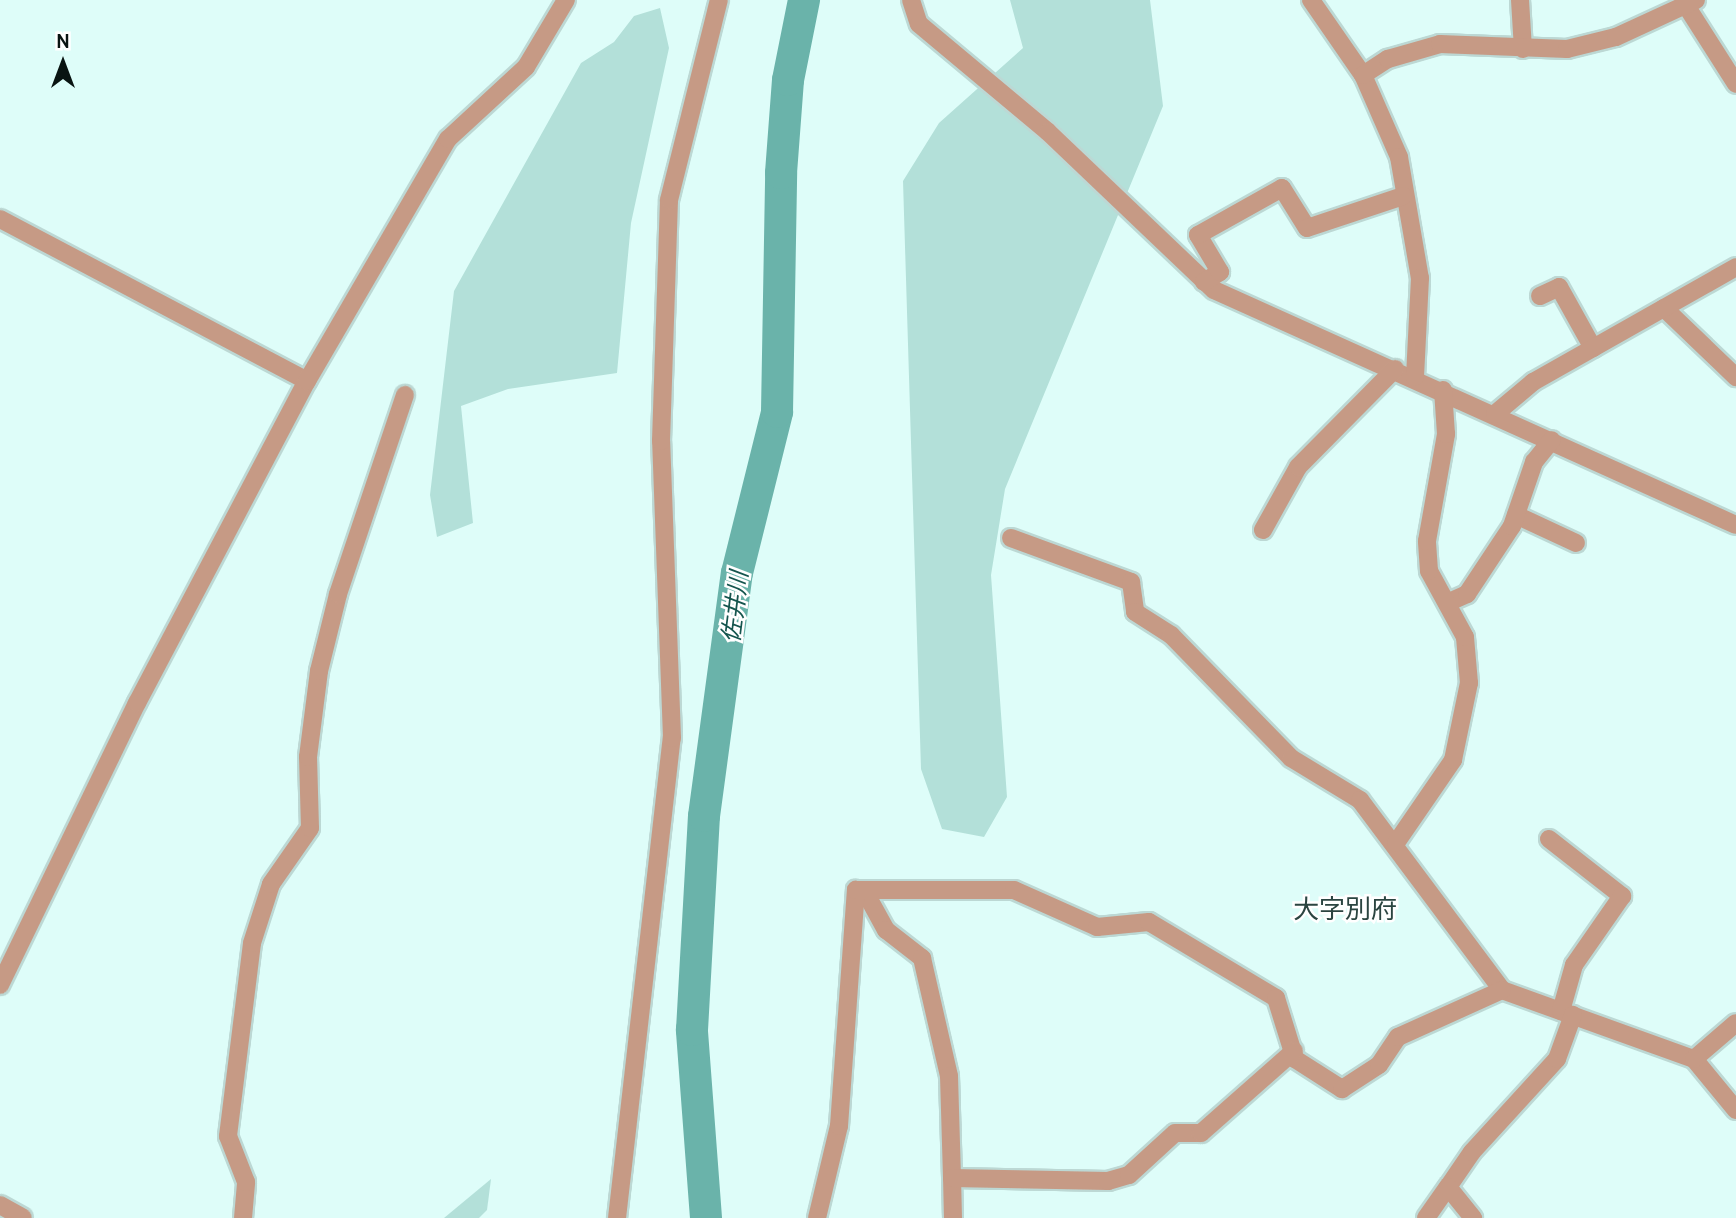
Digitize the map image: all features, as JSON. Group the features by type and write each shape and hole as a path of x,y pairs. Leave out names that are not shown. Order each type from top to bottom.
{"street":[{"path":"0,985 137,703 307,382 448,139 526,67 566,0"},
{"path":"617,1218 672,738 661,440 669,200 719,0"},
{"path":"911,0 919,24 1048,132 1204,282 1736,525"},
{"path":"1520,0 1523,49"},
{"path":"1317,3 1363,75 1399,157 1403,196 1420,278 1415,377"},
{"path":"1363,75 1388,59 1440,44 1567,49 1616,37 1684,4 1736,84"},
{"path":"1204,282 1220,271 1198,235 1282,188 1307,228 1403,196"},
{"path":"0,219 307,382"},
{"path":"1495,414 1533,382 1736,267"},
{"path":"1540,296 1559,287 1593,348"},
{"path":"1664,308 1736,377"},
{"path":"1263,530 1298,467 1395,369"},
{"path":"1396,843 1453,760 1464,725 1471,661 1447,603 1429,571 1427,541 1446,434 1443,390"},
{"path":"243,1218 246,1182 228,1136 252,943 271,884 310,828 308,757 319,671 338,594 405,395"},
{"path":"1447,603 1467,594 1516,515 1534,462 1552,440"},
{"path":"1516,515 1576,543"},
{"path":"1011,538 1131,582 1135,612 1171,635 1291,758 1360,800 1396,843 1502,990 1694,1059 1736,1110"},
{"path":"1426,1218 1472,1152 1557,1059 1574,965 1622,896 1549,839"},
{"path":"817,1218 839,1126 856,890 1014,890 1097,927 1149,922 1276,998 1295,1059 1342,1089 1379,1065 1398,1037 1502,990"},
{"path":"864,890 886,930 922,958 949,1076 953,1218"},
{"path":"1694,1059 1736,1023"},
{"path":"952,1178 1108,1181 1129,1175 1175,1133 1201,1133 1294,1051"},
{"path":"1448,1187 1473,1218"},
{"path":"0,1205 23,1218"}],"green space":[{"path":"1010,0 1150,0 1163,106 1005,489 991,575 1007,797 984,837 942,829 921,769 903,181 939,123 1023,48"},
{"path":"660,8 669,48 631,223 617,373 508,389 461,406 473,523 437,537 430,495 454,291 581,63 614,42 634,16"},
{"path":"491,1179 487,1210 479,1218 444,1218"}],"waterway":[{"name":"佐井川","path":"706,1218 692,1030 704,816 737,573 777,412 781,173 788,80 804,0"}],"district":[{"name":"大字別府","path":"1345,910"}]}
